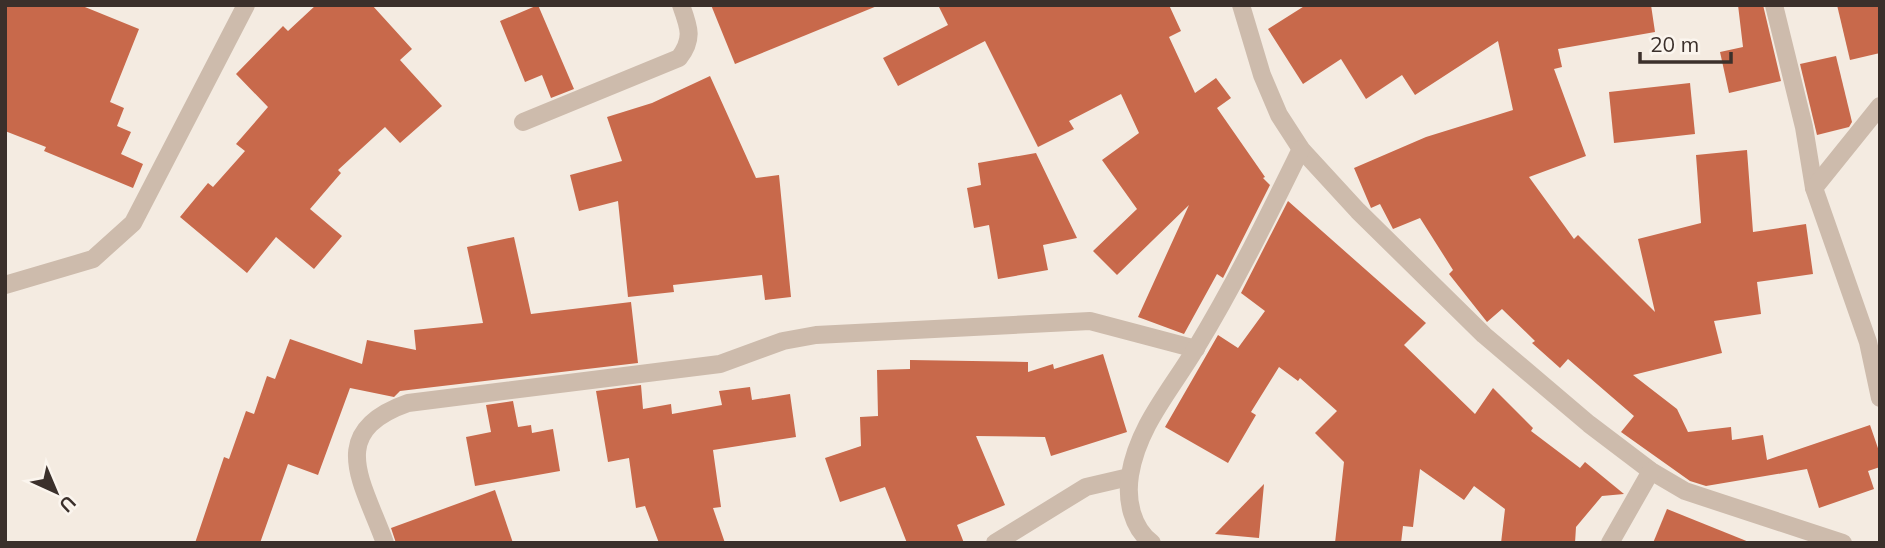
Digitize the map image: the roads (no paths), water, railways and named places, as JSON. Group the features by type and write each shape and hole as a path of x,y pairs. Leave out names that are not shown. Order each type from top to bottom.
{"street":[{"path":"5,285 93,259 133,223 246,5"},
{"path":"523,122 679,58 689,46 690,30 681,5"},
{"path":"1241,5 1262,75 1279,115 1301,149 1358,211 1484,335 1589,424 1651,471 1685,491 1843,543"},
{"path":"1774,5 1804,127 1814,188 1868,342 1880,398"},
{"path":"1814,188 1880,106"},
{"path":"1152,543 1133,522 1129,477 1143,429 1196,349 1238,274 1301,149"},
{"path":"385,543 356,466 356,445 366,425 387,411 408,403 720,363 783,341 816,335 1090,321 1196,349"},
{"path":"1610,543 1651,471"},
{"path":"995,543 1086,487 1129,477"}]}
